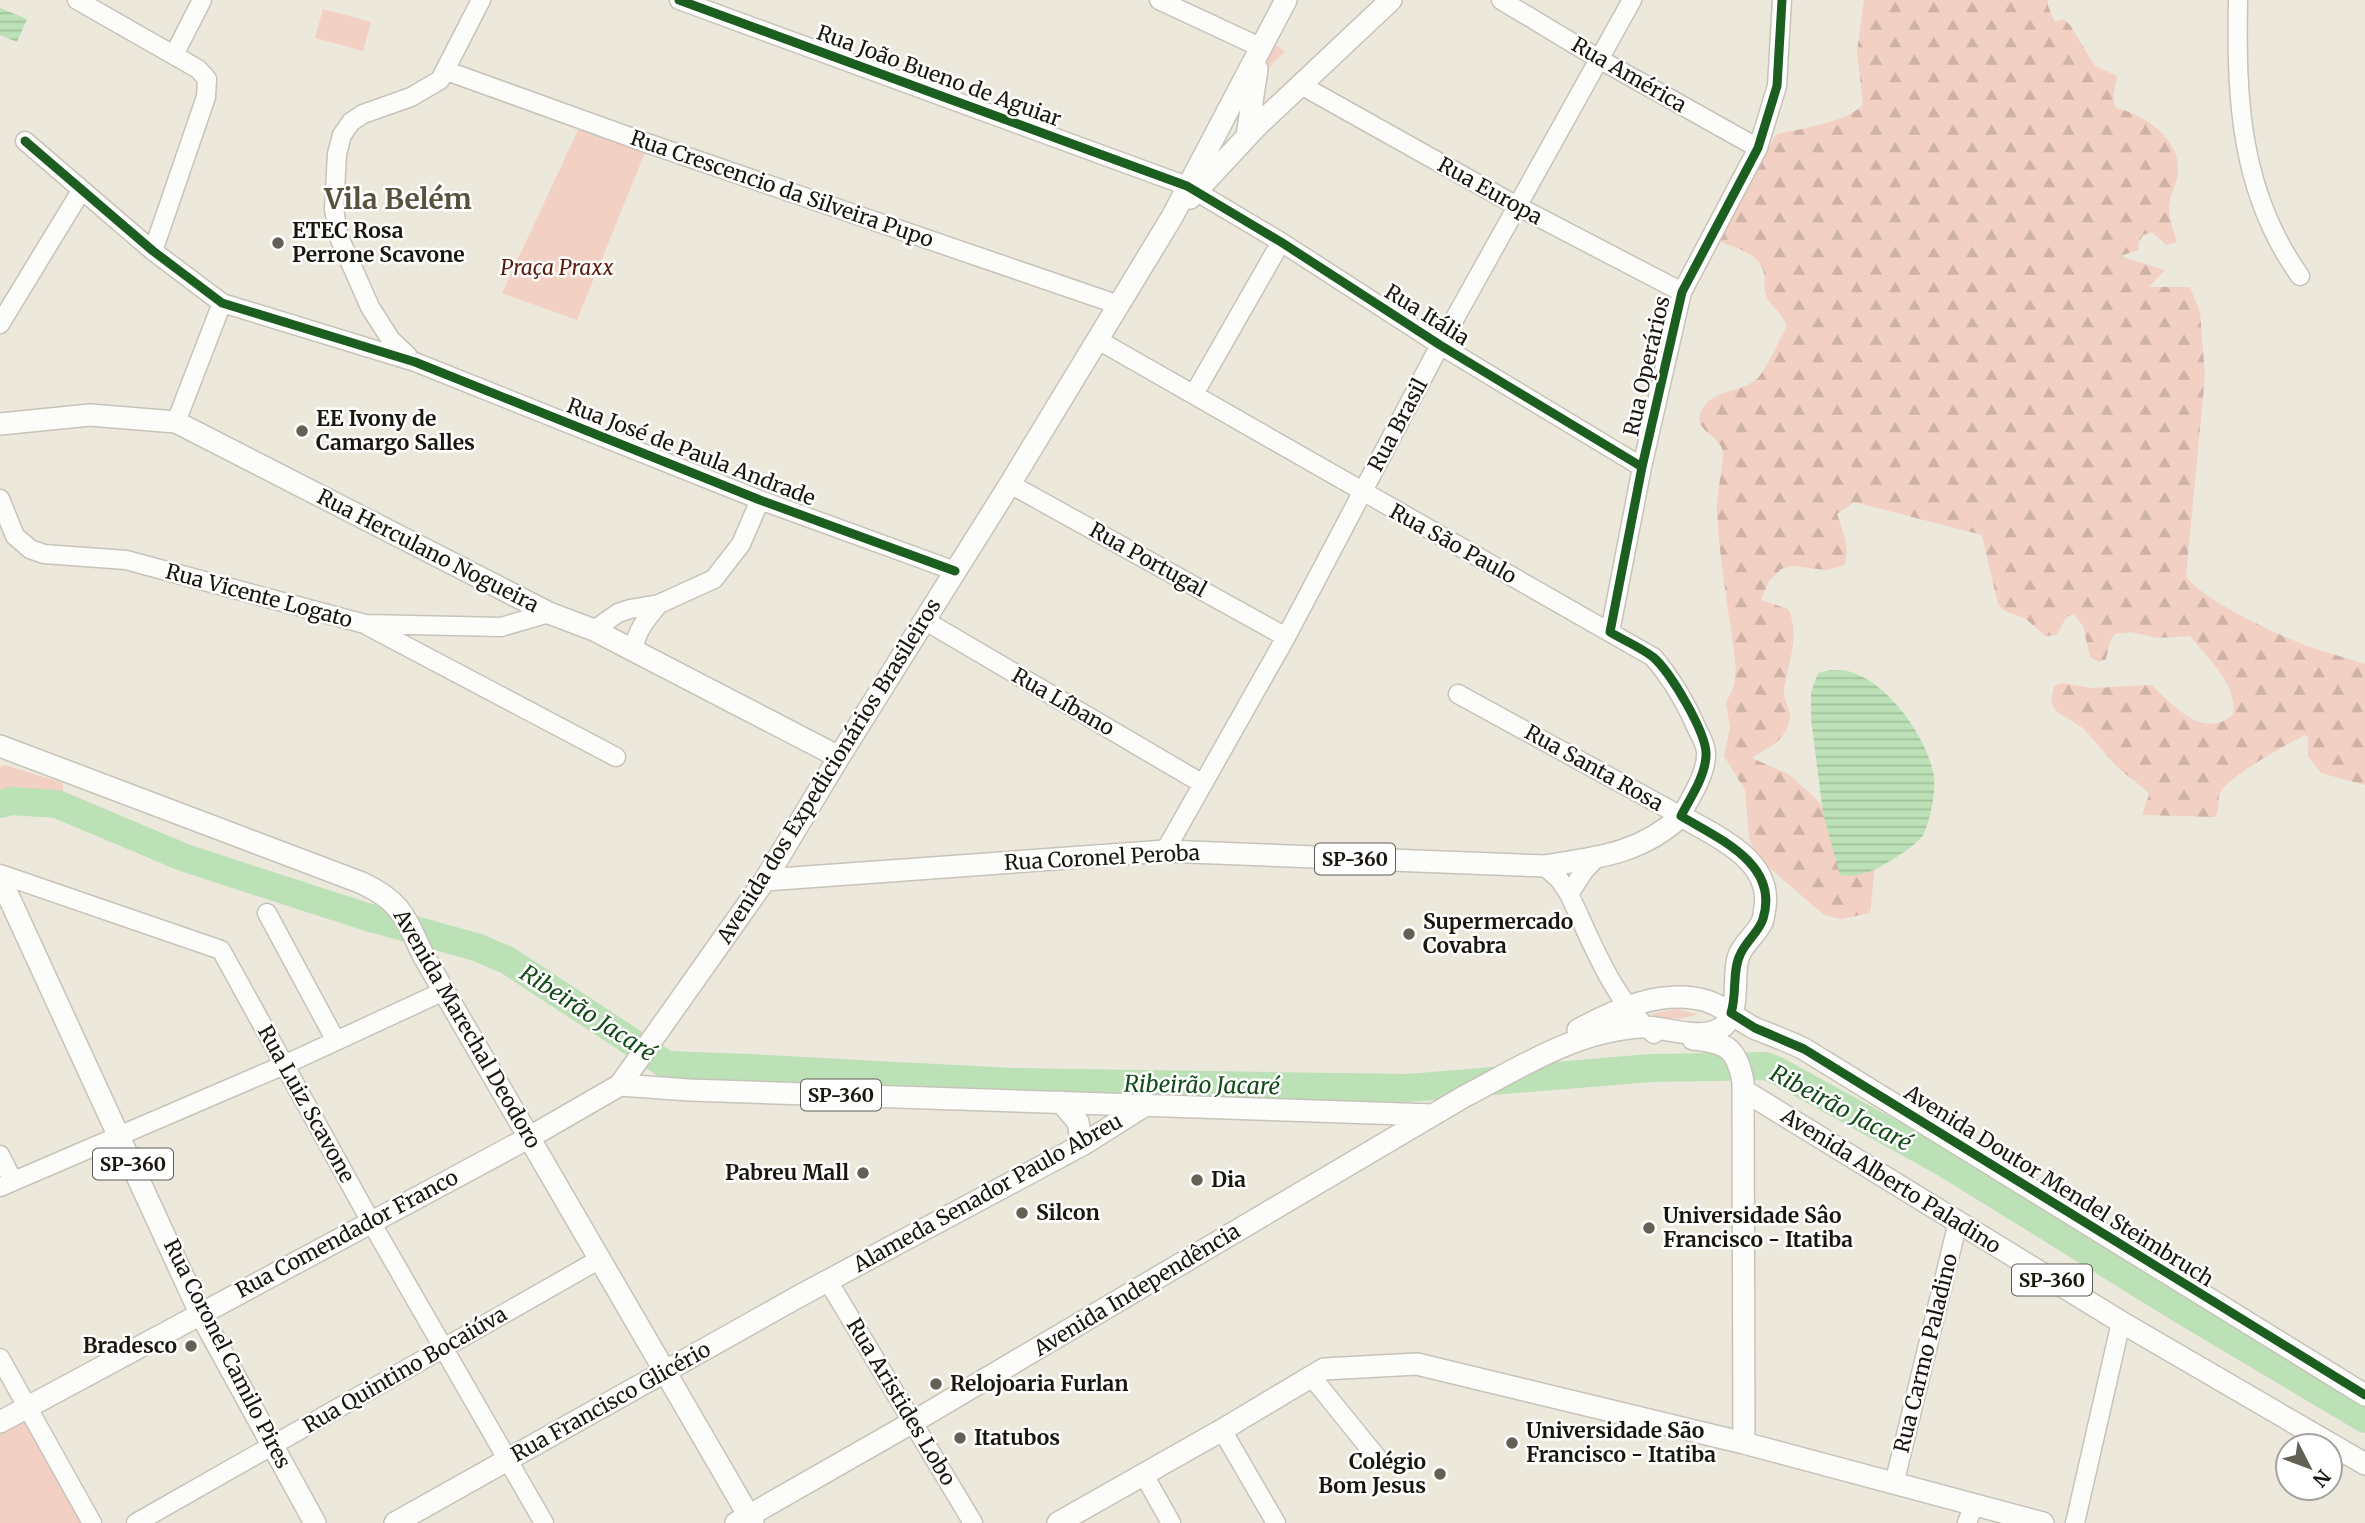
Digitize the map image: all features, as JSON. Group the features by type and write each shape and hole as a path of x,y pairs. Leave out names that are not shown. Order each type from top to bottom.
{"main road":[{"path":"1191,188 1228,109 1286,0"},
{"path":"1191,188 1391,0"},
{"path":"1247,136 1261,50"},
{"path":"1228,109 1229,119 1247,136"},
{"name":"Avenida dos Expedicionários Brasileiros","path":"620,1085 765,880 1191,188"},
{"name":"Rua Herculano Nogueira","path":"0,424 90,415 176,422 549,613 594,630 839,757"},
{"name":"Avenida Marechal Deodoro","path":"6,751 362,883 385,894 404,915 423,955 666,1371 746,1520"},
{"name":"Rua Coronel Peroba","path":"765,880 1165,851 1544,866 1597,857 1644,844 1681,816"},
{"name":"Rua Santa Rosa","path":"1681,816 1737,850 1756,867 1763,883 1766,896 1763,921 1738,957 1731,1013"},
{"name":"Rua Coronel Camilo Pires","path":"0,876 200,1313 315,1523"},
{"name":"Avenida Independência","path":"746,1520 1465,1096 1539,1057 1583,1028 1628,1006 1652,1000 1696,999 1731,1013 1721,1027 1699,1033 1608,1031 1539,1057"},
{"name":"Avenida Doutor Mendel Steimbruch","path":"1731,1013 1755,1028 1804,1049 2365,1395"},
{"name":"Avenida Independência","path":"1651,1032 1717,1041 1726,1046 1740,1068 1743,1086"},
{"name":"Rua Comendador Franco","path":"0,1422 530,1137 620,1085"},
{"name":"SP-360","path":"620,1085 690,1090 1434,1115"},
{"path":"1743,1086 1744,1443"},
{"name":"Avenida Alberto Paladino","path":"1743,1086 2121,1322 2365,1464"},
{"path":"1061,1102 1079,1122 1082,1145"},
{"name":"Alameda Senador Paulo Abreu","path":"828,1281 1082,1145 1147,1104"},
{"name":"Rua Francisco Glicério","path":"395,1523 828,1281"},
{"path":"1058,1523 1324,1369 1417,1364 1744,1443 1894,1484 1970,1514 2043,1523"}],"street":[{"path":"77,0 198,69 207,79 206,97 153,251"},
{"path":"174,55 202,0"},
{"path":"415,362 391,340 370,307 339,237 334,209 337,154 342,135 351,122 363,114 411,97 440,80 447,71 481,0"},
{"name":"Rua João Bueno de Aguiar","path":"679,0 1191,188"},
{"path":"1159,0 1261,50"},
{"name":"Rua América","path":"1501,0 1599,59 1758,148"},
{"name":"Rua Brasil","path":"1165,851 1286,637 1440,345 1632,0"},
{"name":"Rua Operários","path":"1610,632 1642,467 1682,292 1758,148 1777,86 1782,0"},
{"path":"2238,0 2240,115 2245,145 2266,216 2300,276"},
{"name":"Rua Crescencio da Silveira Pupo","path":"447,71 641,141 1119,305"},
{"name":"Rua Europa","path":"1301,85 1517,206 1682,292"},
{"path":"25,141 153,251 222,303 176,422"},
{"name":"Rua Itália","path":"1191,188 1281,242 1440,345 1642,467"},
{"path":"0,324 81,191"},
{"path":"1194,394 1281,242"},
{"name":"Rua José de Paula Andrade","path":"222,303 415,362 760,500 955,571"},
{"name":"Rua São Paulo","path":"1098,340 1653,657 1670,676 1685,700 1707,754 1702,773 1681,816"},
{"name":"Rua Portugal","path":"1010,484 1286,637"},
{"name":"Rua Vicente Logato","path":"0,499 15,536 30,549 44,554 126,561 365,624 501,627 549,613"},
{"path":"594,630 618,613 659,604 714,579 741,544 760,500"},
{"path":"633,650 641,625 659,604"},
{"name":"Rua Líbano","path":"924,620 1203,783"},
{"path":"365,624 616,757"},
{"name":"Rua Santa Rosa","path":"1458,694 1681,816"},
{"path":"1569,894 1597,857"},
{"path":"1544,866 1559,879 1569,894 1607,971 1628,1006 1651,1032"},
{"name":"Rua Luiz Scavone","path":"0,876 221,950 371,1222 544,1523"},
{"path":"267,913 336,1041"},
{"path":"0,1155 6,1184 284,1065 444,991"},
{"name":"Rua Carmo Paladino","path":"1894,1484 1958,1222"},
{"name":"Rua Quintino Bocaiúva","path":"136,1523 600,1259"},
{"name":"Rua Aristides Lobo","path":"828,1281 974,1523"},
{"path":"2075,1523 2121,1322"},
{"path":"0,1358 92,1523"},
{"path":"1311,1376 1379,1460"},
{"path":"1222,1430 1276,1523"},
{"path":"1144,1475 1171,1523"}],"green space":[{"path":"1864,0 2048,0 2055,22 2063,19 2070,25 2095,66 2117,76 2113,98 2116,108 2147,121 2166,137 2172,146 2178,173 2169,209 2177,242 2166,245 2152,232 2143,235 2138,244 2139,250 2120,256 2165,270 2149,287 2190,287 2200,312 2205,376 2186,576 2222,605 2257,624 2302,644 2365,664 2365,785 2321,773 2308,756 2308,738 2305,735 2260,760 2227,784 2221,791 2215,817 2142,815 2149,795 2147,791 2118,768 2083,728 2056,711 2051,701 2054,686 2061,683 2092,688 2151,685 2189,717 2210,724 2222,722 2233,715 2231,693 2220,672 2190,636 2157,638 2131,632 2115,634 2110,641 2106,659 2099,662 2090,657 2083,626 2074,614 2066,617 2057,635 2045,636 2026,619 2005,611 1998,604 1982,535 1854,502 1837,514 1846,546 1844,565 1827,570 1792,566 1781,569 1769,581 1761,600 1788,609 1792,619 1794,638 1784,689 1790,720 1780,739 1752,758 1790,775 1818,801 1837,826 1876,859 1870,913 1841,919 1824,915 1759,859 1749,838 1745,790 1724,756 1730,727 1726,703 1734,686 1736,668 1717,514 1723,455 1718,442 1703,428 1700,416 1703,408 1714,397 1758,378 1787,326 1767,298 1762,266 1753,256 1721,242 1717,234 1720,223 1777,134 1847,116 1863,104 1857,52"},
{"path":"323,9 371,22 363,51 315,38"},
{"path":"1269,42 1285,51 1259,78"},
{"name":"Praça Praxx","path":"580,126 646,150 577,320 502,293"},
{"path":"5,765 63,783 63,794 12,792 0,796 0,767"},
{"path":"1677,1009 1697,1014 1674,1018 1650,1014"},
{"path":"24,1418 82,1523 0,1523 0,1431"}],"shaded area":[{"path":"0,8 27,19 17,42 0,35"},
{"path":"1830,670 1849,671 1866,678 1893,700 1924,746 1934,777 1930,815 1921,838 1883,865 1854,875 1840,875 1823,813 1811,719 1811,692 1818,673"}],"waterway":[{"name":"Ribeirão Jacaré","path":"0,804 11,801 57,804 185,858 367,917 476,947 507,960 667,1065 1011,1082 1408,1088 1651,1068 1765,1066 1943,1162 2177,1307 2365,1419"}],"cycle path":[{"path":"679,0 1187,186 1281,242 1440,345 1642,467"},
{"path":"1782,0 1777,86 1758,148 1682,292 1642,467 1610,632 1648,653 1660,664 1687,704 1701,734 1705,746 1705,764 1681,816 1743,855 1755,868 1763,883 1766,900 1763,919 1742,950 1738,961 1731,1013 1755,1028 1804,1049 2365,1395"},
{"path":"25,141 153,251 222,303 415,362 760,500 955,571"}],"place":[{"name":"ETEC Rosa Perrone Scavone","path":"278,243"},
{"name":"EE Ivony de Camargo Salles","path":"302,431"},
{"name":"Supermercado Covabra","path":"1409,934"},
{"name":"Pabreu Mall","path":"863,1173"},
{"name":"Dia","path":"1197,1180"},
{"name":"Silcon","path":"1022,1213"},
{"name":"Universidade Sâo Francisco - Itatiba","path":"1649,1228"},
{"name":"Bradesco","path":"191,1346"},
{"name":"Relojoaria Furlan","path":"936,1384"},
{"name":"Itatubos","path":"960,1438"},
{"name":"Universidade São Francisco - Itatiba","path":"1512,1443"},
{"name":"Colégio Bom Jesus","path":"1440,1474"}],"district":[{"name":"Vila Belém","path":"398,199"}]}
